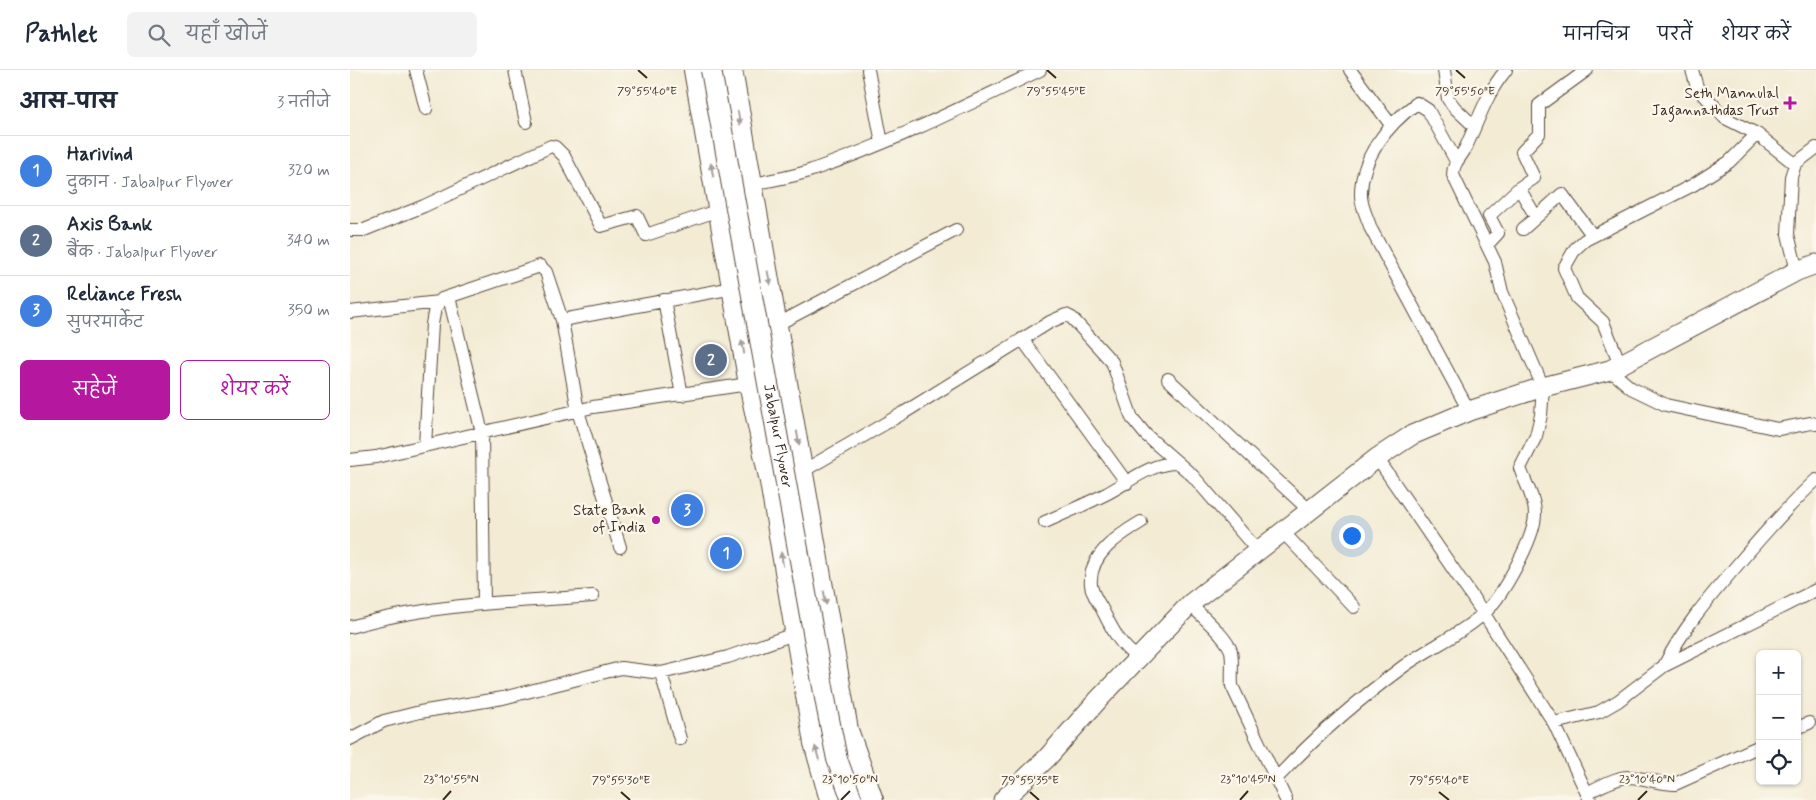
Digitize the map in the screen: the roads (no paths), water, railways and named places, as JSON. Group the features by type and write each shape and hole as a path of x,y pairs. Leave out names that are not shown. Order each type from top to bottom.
{"main road":[{"path":"694,70 749,384 770,482 794,634 814,743 830,800"},
{"name":"Jabalpur Flyover","path":"711,70 827,709 837,758 852,800"},
{"path":"732,70 750,185 778,324 848,730 873,800"}],"street":[{"path":"416,70 426,109"},
{"path":"515,70 526,122"},
{"path":"868,70 882,143"},
{"path":"350,230 364,230 424,206 551,146 555,147 564,156 602,226 637,216 646,235 750,185 811,171 882,143 961,109 1040,70"},
{"path":"1350,70 1391,125"},
{"path":"1444,70 1448,99 1474,126"},
{"path":"1276,779 1306,747 1404,666 1484,614 1510,578 1527,545 1535,516 1532,495 1520,468 1536,436 1541,415 1544,387 1502,292 1487,246 1456,184 1453,167 1467,145 1482,106 1506,70"},
{"path":"1487,246 1498,233 1489,216 1534,178 1522,152 1539,134 1538,105 1587,70"},
{"path":"1692,70 1697,87 1725,118 1757,134 1795,164"},
{"path":"1456,161 1428,110 1417,103 1391,125 1378,142 1366,171 1361,197 1371,229 1469,411"},
{"path":"1757,134 1728,162 1693,185 1593,236 1575,249 1564,268 1578,298 1603,322 1615,367 1631,388 1666,405 1778,429 1815,421"},
{"path":"1797,271 1788,234 1791,178 1795,164 1816,148"},
{"path":"1520,188 1536,217"},
{"path":"1523,229 1562,194 1593,236"},
{"path":"778,324 956,230"},
{"path":"1004,800 1047,758 1190,604 1377,458 1412,435 1469,411 1615,367 1797,271 1816,264"},
{"path":"350,312 444,299 540,266 546,272 562,320 578,411 620,547"},
{"path":"562,320 732,288"},
{"path":"444,299 482,433 484,604"},
{"path":"425,446 432,324 435,308 444,299"},
{"path":"664,300 682,395"},
{"path":"803,471 1022,339 1066,315 1072,318 1112,362 1132,418 1216,502 1257,550"},
{"path":"1022,339 1127,482"},
{"path":"1168,379 1309,510"},
{"path":"350,460 376,457 578,411 749,384 788,380"},
{"path":"1377,458 1484,614 1554,723 1588,796 1622,778 1630,777 1663,784 1675,784 1756,748"},
{"path":"1045,522 1158,466 1177,463"},
{"path":"1664,666 1674,645 1697,612 1780,514 1816,480"},
{"path":"1138,658 1124,649 1112,628 1091,586 1091,570 1119,535 1141,522"},
{"path":"1282,531 1354,607"},
{"path":"1554,723 1599,712 1618,701 1664,666 1816,590"},
{"path":"350,627 375,620 484,604 593,596"},
{"path":"1190,604 1228,644 1232,659 1230,672 1232,686 1286,800"},
{"path":"350,739 384,721 420,712 503,698 621,668 661,673 728,657 794,634"},
{"path":"661,673 680,739"},
{"path":"1801,726 1809,723"}],"place":[{"name":"Seth Mannulal Jagannathdas Trust","path":"1790,103"},
{"name":"Axis Bank","path":"711,360"},
{"name":"Reliance Fresh","path":"687,510"},
{"name":"State Bank of India","path":"656,520"},
{"name":"Harivind","path":"726,553"}]}
